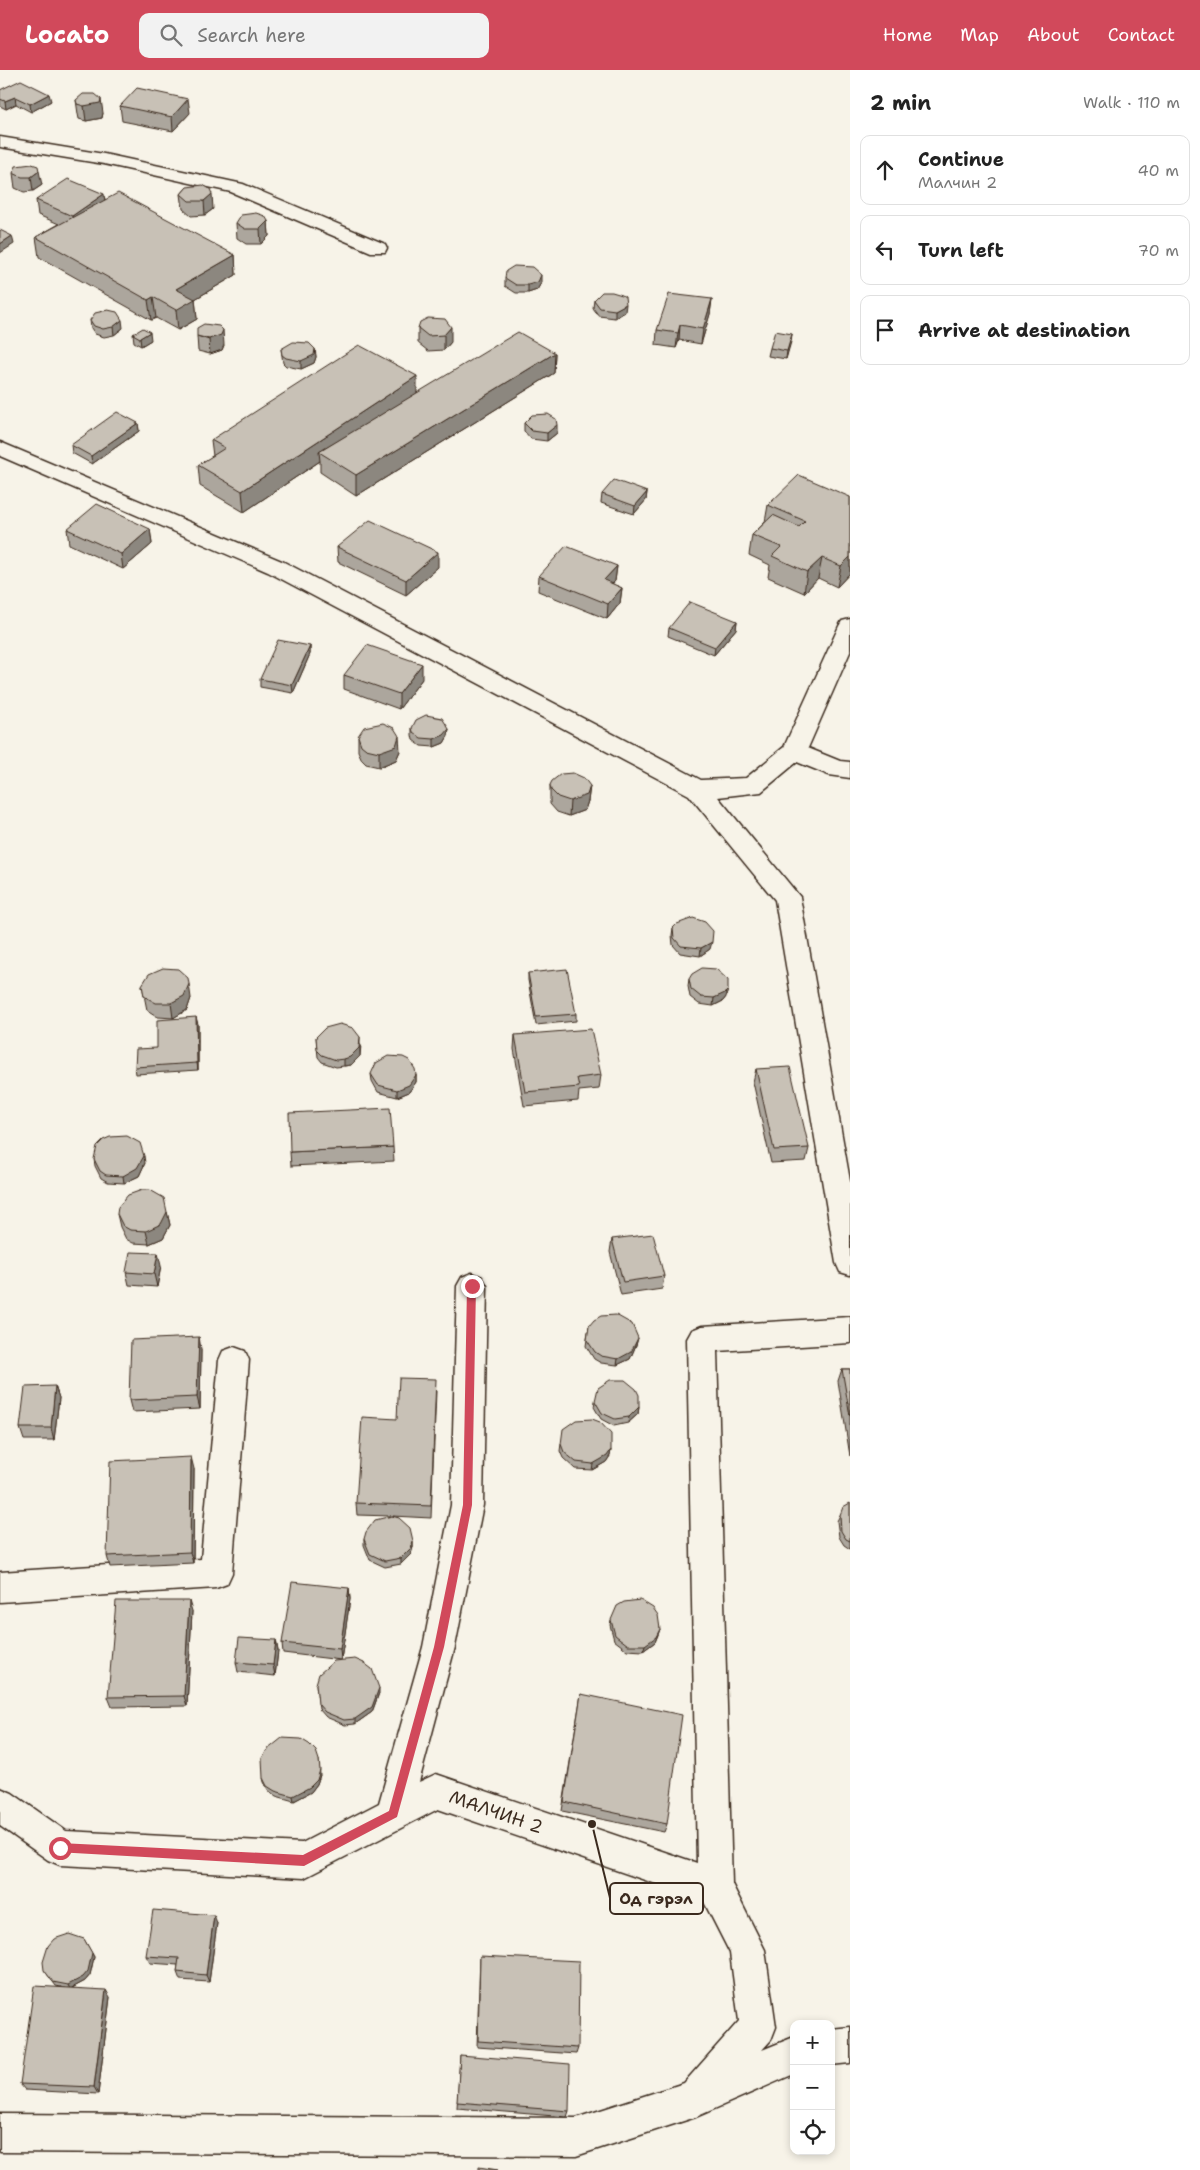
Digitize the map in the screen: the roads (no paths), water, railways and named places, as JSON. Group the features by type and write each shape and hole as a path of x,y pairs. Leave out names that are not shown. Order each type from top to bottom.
{"street":[{"path":"0,142 104,159 238,188 378,248"},
{"path":"0,448 276,567 698,789 786,897 850,1263"},
{"path":"698,789 752,786 794,752 850,626"},
{"path":"794,752 837,769 850,770"},
{"path":"394,1814 439,1647 468,1505 472,1286"},
{"path":"696,2098 758,2027 747,1950 715,1887 702,1339 850,1330"},
{"path":"0,1587 216,1573 234,1360"},
{"name":"МАЛЧИН 2","path":"0,1805 60,1848 304,1861 436,1791 715,1887"},
{"path":"835,2047 850,2045"},
{"path":"0,2134 576,2137 696,2098 790,2057"}],"place":[{"name":"Од гэрэл","path":"592,1824"}]}
